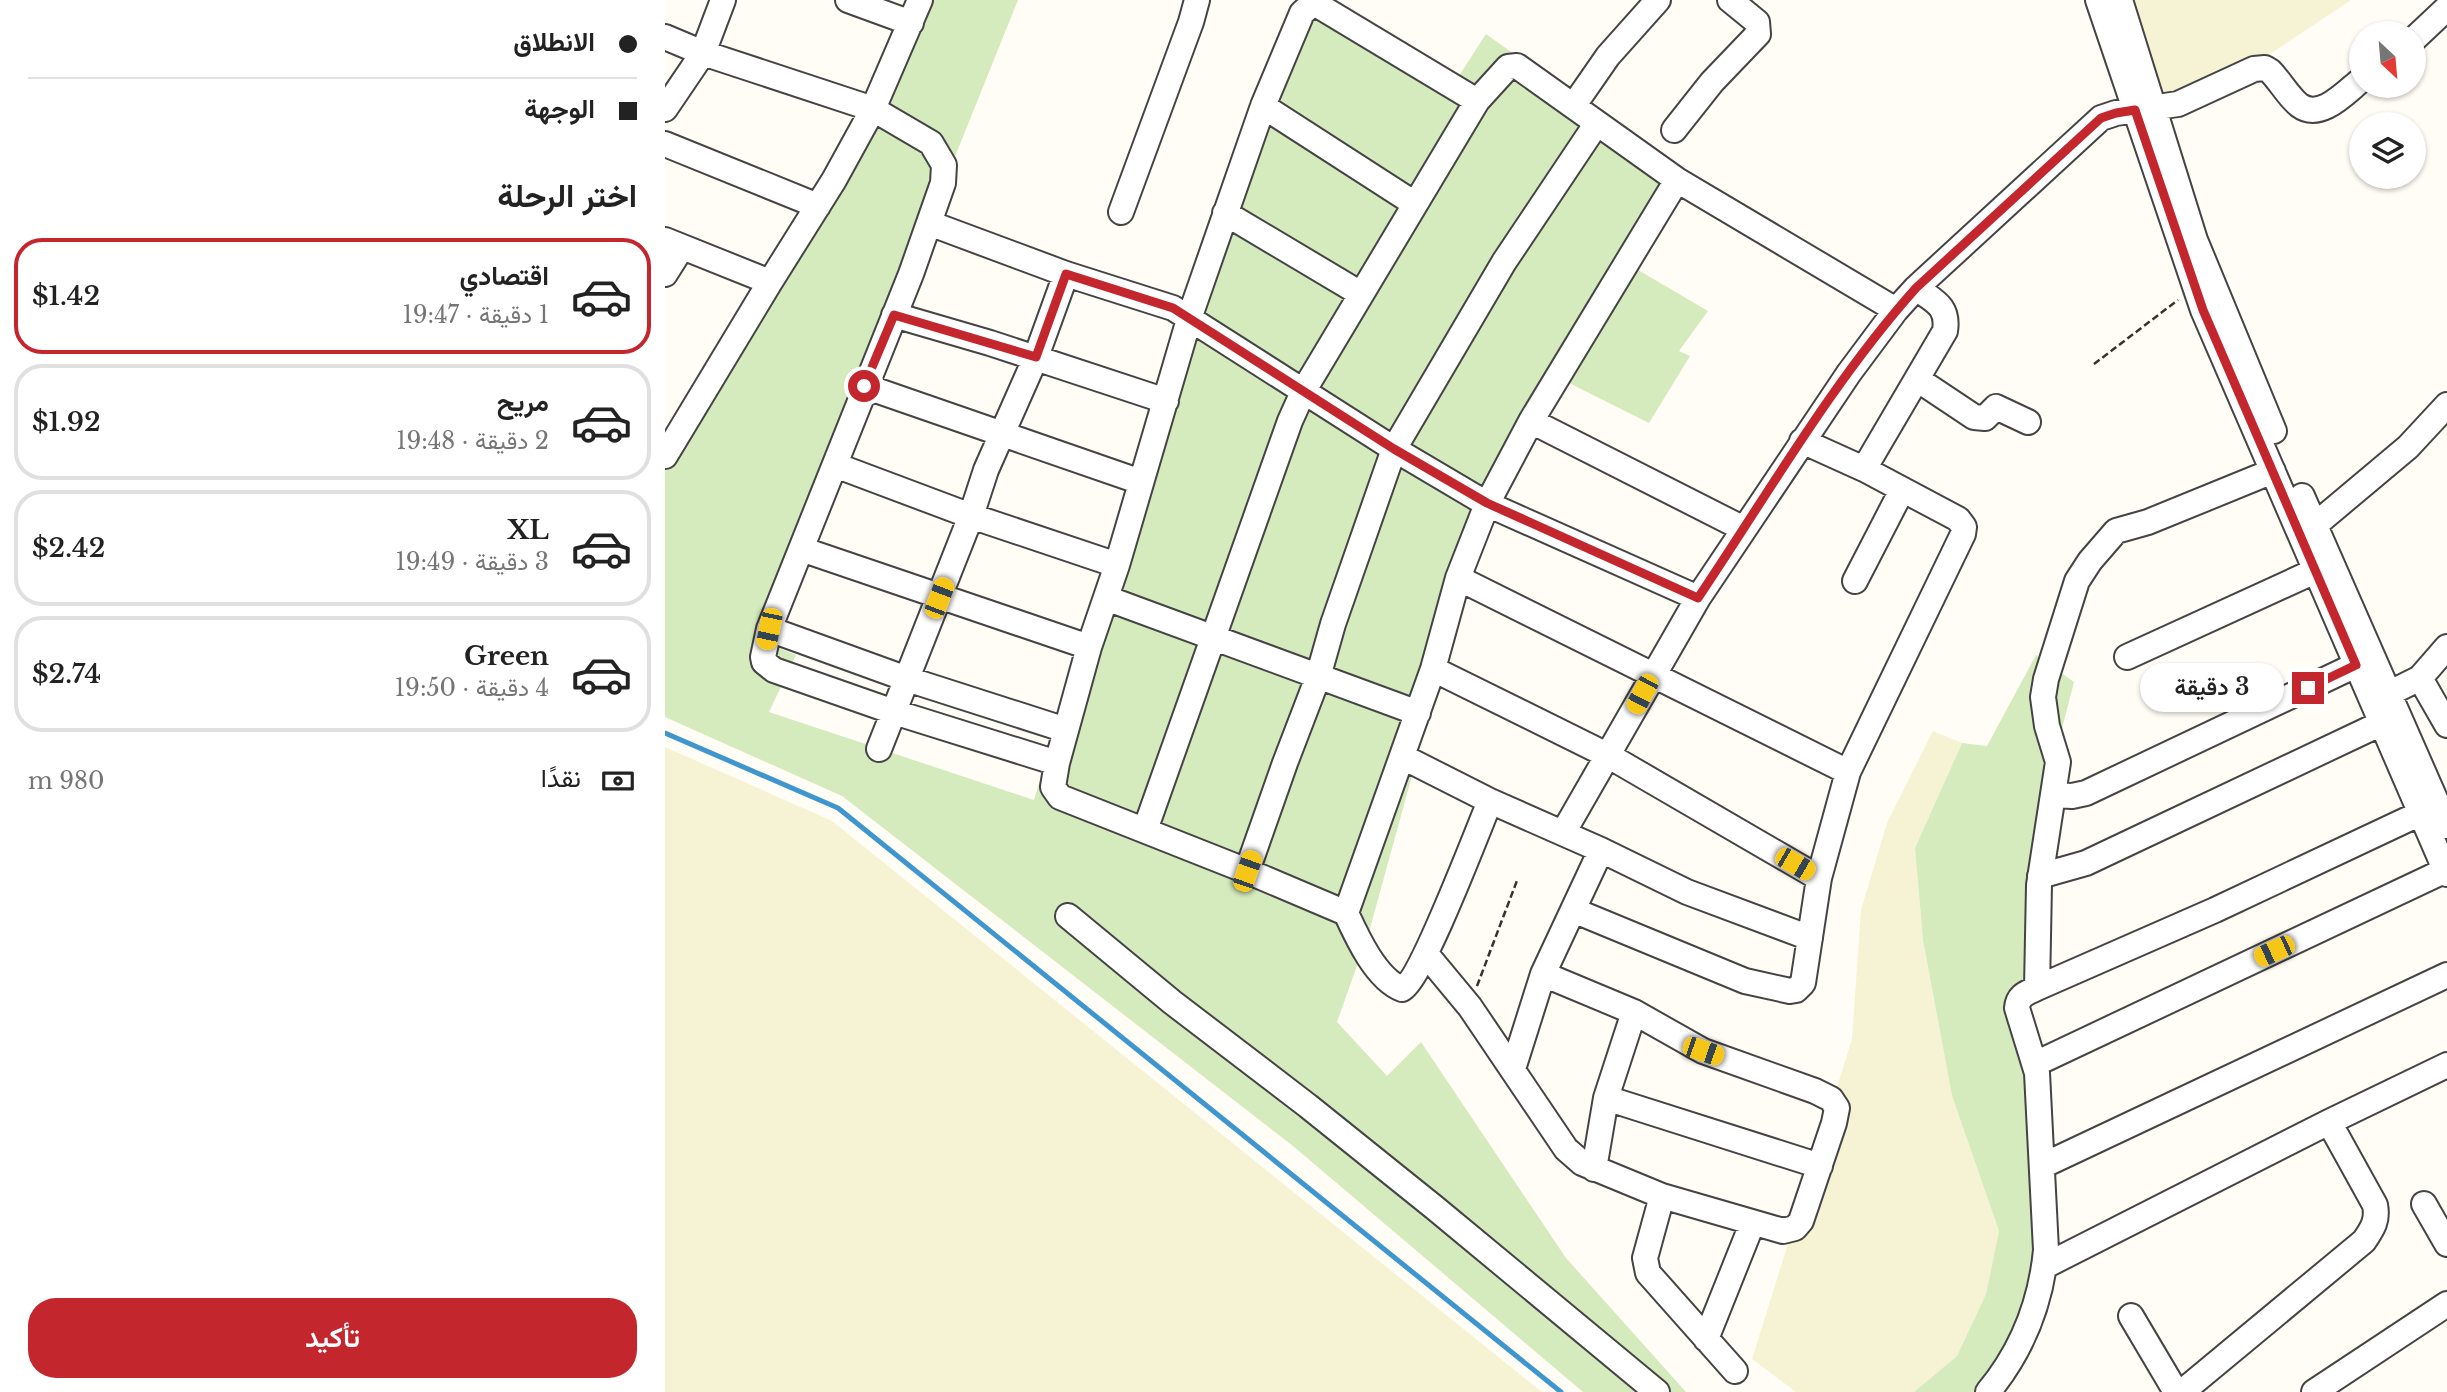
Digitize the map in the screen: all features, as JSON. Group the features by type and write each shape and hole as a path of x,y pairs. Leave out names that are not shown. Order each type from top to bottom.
{"street":[{"path":"665,109 703,53 723,0"},
{"path":"848,0 911,23"},
{"path":"665,456 769,282 818,206 873,109 920,0"},
{"path":"1121,212 1197,0"},
{"path":"1574,105 1608,56 1658,0"},
{"path":"1674,130 1712,82 1758,34 1757,22 1730,0"},
{"path":"2035,1063 2446,872 2421,814 2315,525 2242,357 2145,109 2098,0"},
{"path":"2120,0 2145,109 2194,287 2356,665 2447,826"},
{"path":"1477,101 1320,3 1311,5 1301,13 1263,106 1190,317 1117,565 1089,647 1057,763 1053,788 1055,793 1346,912 1360,943 1392,985 1400,989 1406,988 1426,954 1490,801"},
{"path":"2426,28 2447,9"},
{"path":"665,37 703,53 873,109 931,143 944,165 945,176 929,223 769,629 764,662 773,670 894,712 1057,763"},
{"path":"1145,830 1290,421 1304,390 1477,101 1494,79 1508,67 1514,65 1574,105 1677,180 1896,310"},
{"path":"1563,833 1698,598 1802,441 1896,310 1916,288 2101,118 2116,113 2178,104 2254,69 2265,68 2270,71 2297,104 2312,111 2318,111 2349,89"},
{"path":"1263,106 1415,204"},
{"path":"1247,871 1318,677 1333,624 1394,449 1504,262 1597,122"},
{"path":"665,145 818,206"},
{"path":"1346,912 1403,757 1433,669 1458,578 1487,503 1531,421 1677,180"},
{"path":"1225,213 1361,294"},
{"path":"929,223 1066,274 1173,308 1394,449 1487,503 1698,598"},
{"path":"665,274 673,243 769,282"},
{"path":"879,749 971,516 986,470 1036,357 1066,274"},
{"path":"1864,470 1945,331 1947,320 1942,307 1916,288"},
{"path":"894,315 1036,357 1166,401"},
{"path":"1917,379 1974,418 1985,418 1996,407 2028,422"},
{"path":"864,386 1141,482"},
{"path":"2315,525 2408,447 2447,405"},
{"path":"1531,421 1744,529"},
{"path":"1573,911 1745,981 1790,991 1796,990 1803,983 1819,878 1848,772 1964,527 1958,519 1802,441"},
{"path":"835,465 971,516 1117,565"},
{"path":"2037,988 2040,876 2058,762 2045,719 2043,697 2073,589 2089,561 2116,531 2158,518 2273,471"},
{"path":"1855,581 1902,490"},
{"path":"801,549 1089,647"},
{"path":"2127,657 2315,570"},
{"path":"1458,578 1848,772"},
{"path":"1106,598 1418,713"},
{"path":"769,629 907,679 1066,730"},
{"path":"2040,876 2086,863 2381,706 2420,678 2447,647"},
{"path":"2054,795 2072,796 2086,793 2356,665"},
{"path":"1433,669 1609,756 1819,878"},
{"path":"2420,678 2447,725"},
{"path":"1403,757 1490,801 1687,892 1810,939"},
{"path":"1988,1392 2006,1371 2019,1347 2032,1316 2045,1266 2039,1095 2035,1063 2017,1008 2018,1000 2037,988 2215,910 2421,814"},
{"path":"1513,1069 1542,974 1601,850"},
{"path":"1068,916 1172,1002 1435,1208 1657,1392"},
{"path":"1426,954 1469,1007 1566,1149 1582,1163 1662,1196 1752,1224 1783,1231 1795,1228 1801,1221 1837,1108 1831,1099 1815,1090 1703,1051 1634,1012 1542,974"},
{"path":"2042,1166 2447,975"},
{"path":"1594,1169 1606,1098 1634,1012"},
{"path":"2045,1266 2447,1065"},
{"path":"1606,1098 1820,1166"},
{"path":"2182,1392 2364,1241 2374,1226 2377,1214 2375,1205 2329,1122"},
{"path":"1662,1196 1645,1266 1655,1282 1735,1371"},
{"path":"2424,1204 2447,1244"},
{"path":"1706,1339 1752,1224"},
{"path":"2314,1392 2447,1304"},
{"path":"2131,1316 2176,1392"}],"path":[{"path":"2094,364 2194,287"},
{"path":"1469,1007 1518,877"}],"shaded area":[{"path":"2128,0 2351,0 2255,64 2160,99"},
{"path":"1933,731 1962,743 1915,848 1923,940 1952,1096 1999,1231 1986,1294 1957,1356 1914,1392 1796,1392 1752,1359 1852,1039 1861,910 1887,823"},
{"path":"665,747 832,821 1542,1392 665,1392"}],"green space":[{"path":"926,0 1018,0 760,641 796,655 769,712 1034,800 1180,302 1295,0 1320,0 1455,82 1486,34 1688,178 1633,267 1708,311 1679,351 1690,356 1649,423 1569,383 1491,516 1437,685 1369,932 1337,1022 1387,1076 1421,1042 1566,1258 1686,1392 1583,1392 1293,1146 842,796 665,717 665,461"},
{"path":"2036,655 2074,682 2035,833 2027,959 2037,1155 2039,1263 2005,1359 1984,1392 1914,1392 1957,1356 1986,1294 1999,1231 1952,1096 1923,940 1915,848 1962,743 1987,746"}],"waterway":[{"path":"665,733 838,808 1561,1392"}],"route":[{"path":"864,386 894,315 1036,357 1066,274 1173,308 1394,449 1487,503 1698,598 1802,441 1896,310 1916,288 2101,118 2135,110 2203,310 2356,665 2308,688"}]}
